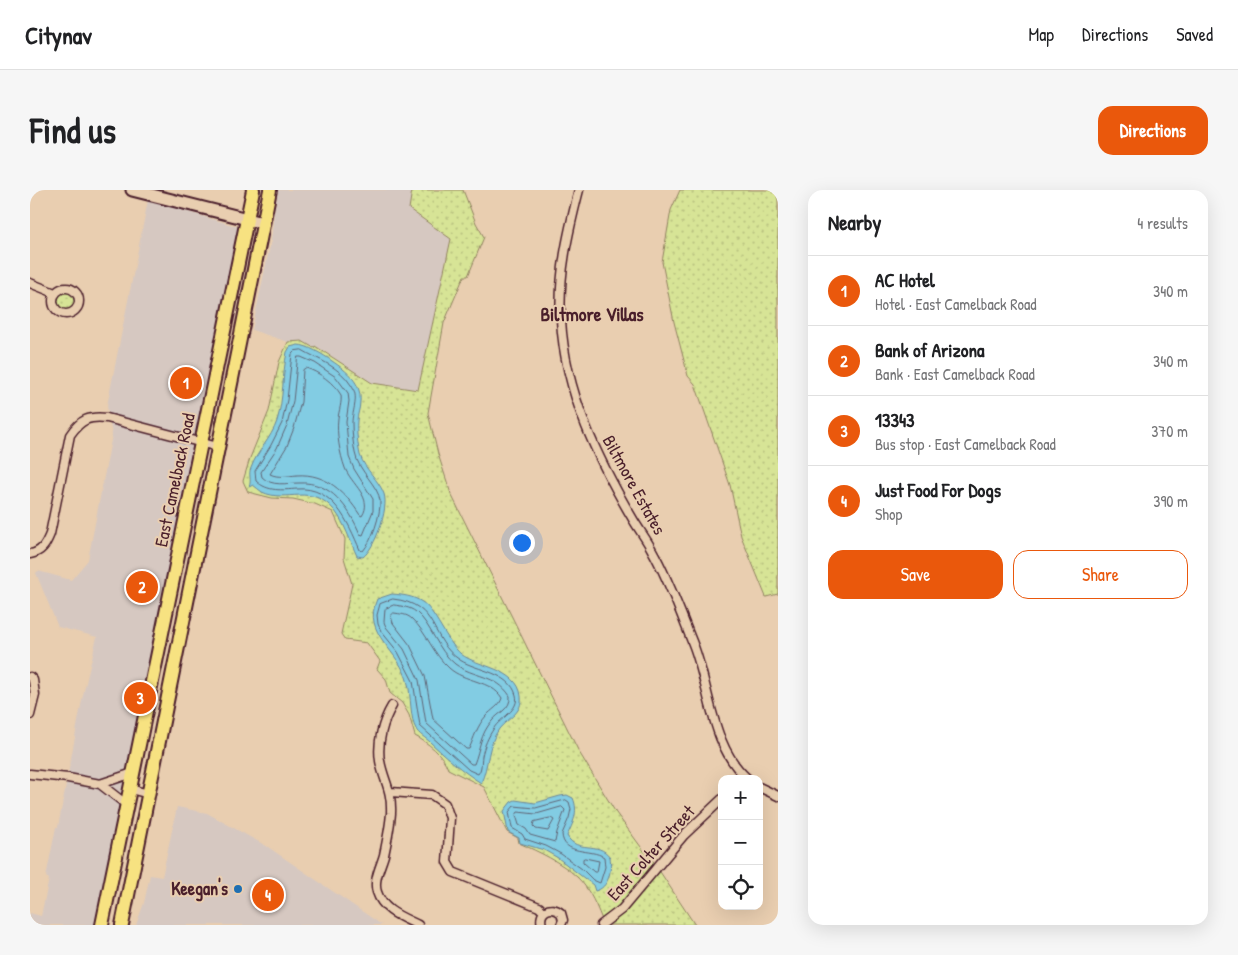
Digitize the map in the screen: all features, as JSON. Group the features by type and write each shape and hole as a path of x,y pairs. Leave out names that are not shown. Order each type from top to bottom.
{"main road":[{"name":"East Camelback Road","path":"102,925 253,190"},
{"name":"East Camelback Road","path":"122,925 270,190"},
{"path":"157,657 176,660"}],"street":[{"path":"132,190 263,223"},
{"name":"Biltmore Estates","path":"579,190 567,235 561,283 562,332 571,383 582,419 600,458 624,504 653,550 694,646 723,746 743,775"},
{"path":"30,283 55,293"},
{"path":"33,553 45,546 50,534 70,435 76,426 85,420 94,417 107,418 218,447"},
{"path":"30,715 35,696 31,678"},
{"path":"392,706 384,719 379,749 380,762 390,792 391,812 384,858 378,872 376,892 388,910 418,925"},
{"path":"100,784 133,773"},
{"path":"30,774 100,784 127,805"},
{"path":"130,789 149,794"},
{"path":"763,789 778,796"},
{"path":"390,792 432,795 446,804 450,818 447,862 453,872 539,907 544,912"},
{"name":"East Colter Street","path":"601,925 614,917 632,899 684,835 718,802"},
{"path":"542,925 540,920 548,909 557,910 562,917 561,925"}],"shaded area":[{"path":"278,190 412,190 409,209 451,238 418,390 372,383 316,346 314,348 302,341 288,342 252,330 271,241"},
{"path":"148,200 239,227 96,925 30,925 30,913 41,916 49,879 46,877 56,827 58,827 83,695 97,637 58,627 36,573 38,571 71,580 88,560 112,435 107,406"},
{"path":"177,807 207,813 268,847 382,925 136,925 144,903 150,875 162,877"}],"green space":[{"path":"412,190 463,190 476,223 484,237 468,276 464,276 444,323 428,413 438,454 451,494 579,752 616,813 649,855 695,925 604,925 590,893 577,877 557,862 519,843 518,838 507,832 484,787 448,769 443,758 415,736 409,715 402,703 390,693 386,679 377,669 380,661 367,643 345,640 341,634 352,584 344,558 345,539 333,512 315,504 293,499 272,498 248,492 243,481 269,411 279,362 288,342 302,341 314,348 315,346 372,383 418,390 451,239 409,209"},
{"path":"680,190 778,190 778,594 766,597 741,536 730,485 695,384 688,376 674,322 662,262 671,210"},
{"path":"67,290 74,293 77,300 74,307 67,310 60,307 57,300 60,293"}],"water":[{"path":"298,345 325,356 338,365 348,373 359,389 360,407 357,430 360,455 382,489 385,501 380,528 368,552 363,557 357,556 342,521 326,502 308,495 271,495 262,492 253,485 249,487 250,470 277,421 281,404 287,352 290,347"},
{"path":"392,594 404,595 422,602 427,606 450,642 461,654 505,674 513,679 518,687 521,696 520,707 495,735 481,783 454,764 420,734 414,725 408,684 404,672 378,633 374,623 373,612 377,599"},
{"path":"567,795 573,798 575,808 574,817 567,836 576,844 600,849 610,857 608,878 604,886 595,891 593,885 558,858 544,850 520,843 519,838 508,832 504,811 511,802 515,800 535,803"}],"place":[{"name":"AC Hotel","path":"186,383"},
{"name":"Bank of Arizona","path":"142,587"},
{"name":"13343","path":"140,698"},
{"name":"Keegan's","path":"238,889"},
{"name":"Just Food For Dogs","path":"268,895"}],"district":[{"name":"Biltmore Villas","path":"592,314"}]}
